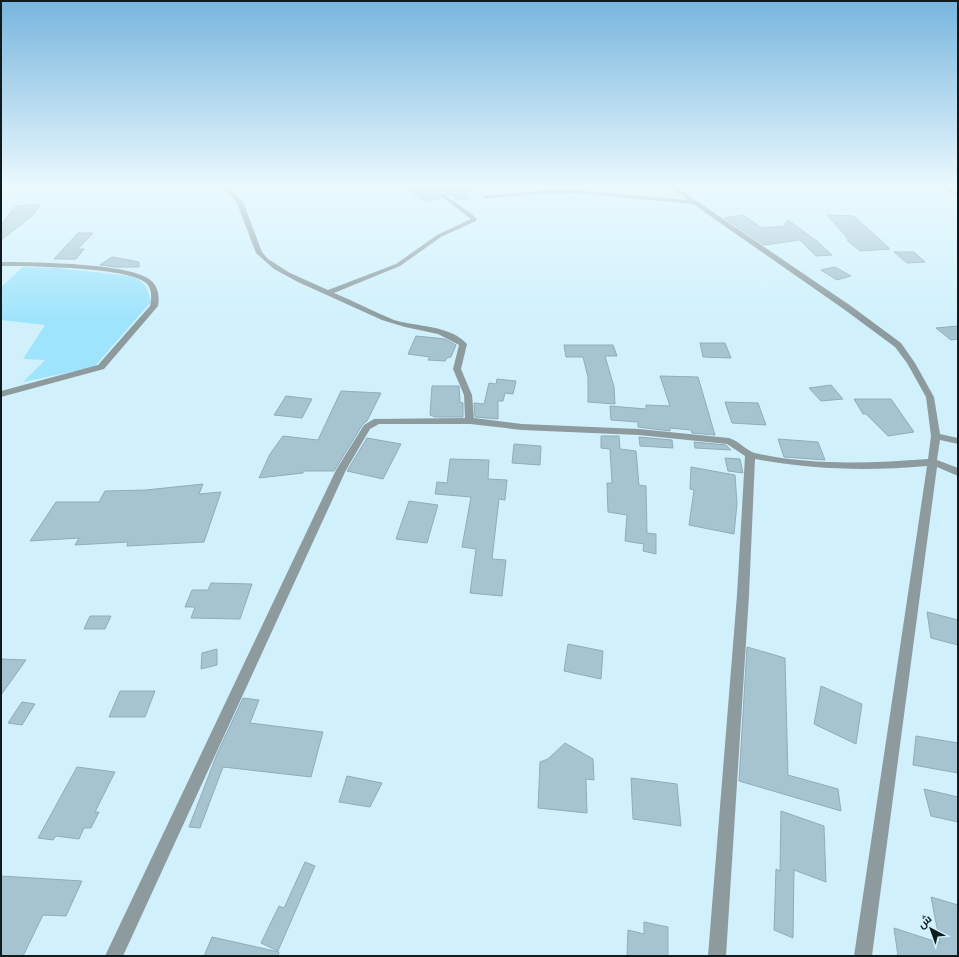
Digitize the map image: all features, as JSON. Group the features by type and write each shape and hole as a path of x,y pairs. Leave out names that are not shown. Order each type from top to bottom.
{"street":[{"path":"251,232 259,252 264,260 328,293 388,320 457,339 463,344 457,369 468,395 470,421"},
{"path":"328,293 398,265 439,236 448,232"},
{"path":"738,232 848,308 898,345 911,363 930,397 936,436 933,462 863,956"},
{"path":"1,264 59,264 132,274 145,279 152,285 156,300 154,306 101,367 1,394"},
{"path":"114,956 341,470 367,427 377,421 470,421 522,427 639,432 729,441 739,446 750,455 786,462 852,466 933,462 958,472"},
{"path":"936,436 958,441"},
{"path":"717,956 743,595 750,455"}],"shaded area":[{"path":"23,267 57,268 130,276 139,280 145,286 149,293 151,302 94,367 23,382 45,360 23,359 45,325 1,320 1,287"}],"building":[{"path":"1,232 12,232 1,240"},
{"path":"744,232 804,232 832,255 816,256 800,240 764,245"},
{"path":"842,232 871,232 890,249 860,251 847,240 849,240"},
{"path":"78,233 93,233 78,249 84,249 76,259 54,259"},
{"path":"894,252 914,252 925,262 907,263"},
{"path":"112,257 139,262 139,267 100,265"},
{"path":"835,267 851,276 837,280 821,270"},
{"path":"958,326 958,339 951,340 936,328"},
{"path":"416,336 445,339 456,345 451,357 447,358 445,361 428,360 430,357 408,354"},
{"path":"700,343 725,343 731,358 703,357"},
{"path":"564,345 613,345 617,356 605,356 614,387 615,404 588,402 588,377 583,357 566,357"},
{"path":"660,376 698,377 715,435 692,433 691,430 670,428 670,431 638,427 638,422 611,420 610,406 646,409 646,405 670,406"},
{"path":"497,379 516,381 513,394 505,393 503,401 498,401 498,419 475,417 474,403 484,404 489,383 496,384"},
{"path":"831,385 843,399 821,401 809,388"},
{"path":"432,386 459,386 460,402 463,403 463,417 435,417 430,415"},
{"path":"341,391 381,393 367,421 363,424 334,471 304,471 303,473 259,478 270,454 283,436 318,440"},
{"path":"286,396 312,399 302,418 274,415"},
{"path":"854,399 891,399 914,432 888,436 866,414 863,414"},
{"path":"725,402 758,403 766,425 732,423"},
{"path":"601,436 619,436 620,449 636,451 639,485 646,486 647,533 656,534 656,554 643,551 644,544 625,541 627,515 608,512 607,483 612,483 610,449 601,448"},
{"path":"639,437 672,440 673,448 640,446"},
{"path":"367,438 401,444 383,479 347,471"},
{"path":"778,439 818,442 825,460 784,457"},
{"path":"694,442 726,445 731,450 695,448"},
{"path":"514,444 541,446 540,465 512,463"},
{"path":"725,458 740,459 743,473 728,471"},
{"path":"450,459 489,460 488,479 507,480 505,500 499,499 492,559 506,560 502,596 470,593 476,549 462,547 471,497 435,494 437,482 447,483"},
{"path":"691,467 735,475 737,504 734,534 689,525 694,490 690,489"},
{"path":"203,484 199,494 221,492 204,542 127,546 128,542 75,545 79,538 30,541 56,502 99,502 105,491 146,490"},
{"path":"409,501 438,505 427,543 396,539"},
{"path":"211,583 252,584 240,619 191,618 195,607 185,607 192,590 208,590"},
{"path":"927,612 958,620 958,645 931,638"},
{"path":"90,616 111,616 105,629 84,629"},
{"path":"568,644 603,651 601,679 564,671"},
{"path":"747,647 785,658 788,775 838,789 841,811 739,781"},
{"path":"217,649 217,665 201,669 202,653"},
{"path":"1,659 26,660 1,695"},
{"path":"821,686 862,704 856,744 814,724"},
{"path":"120,691 155,691 145,717 109,717"},
{"path":"243,698 259,700 250,723 323,732 311,777 223,767 200,828 189,827 217,754"},
{"path":"22,702 35,704 22,725 8,723"},
{"path":"916,736 958,743 958,773 913,765"},
{"path":"565,743 593,759 594,780 586,779 587,813 538,808 540,762 548,759"},
{"path":"77,767 115,772 95,812 99,812 91,828 84,828 79,839 56,836 53,840 38,838"},
{"path":"347,776 382,783 370,807 339,802"},
{"path":"631,778 677,784 681,826 633,819"},
{"path":"924,789 958,797 958,822 931,816"},
{"path":"781,811 824,826 826,882 794,870 793,938 774,930 776,869 780,871"},
{"path":"305,862 315,866 278,951 261,943 279,906 284,908"},
{"path":"1,876 82,881 66,916 43,915 23,956 1,956"},
{"path":"931,897 958,905 958,956 898,956 894,928 940,943"},
{"path":"644,922 668,927 668,956 627,956 628,930 644,934"},
{"path":"212,937 279,952 278,956 204,956"}]}
